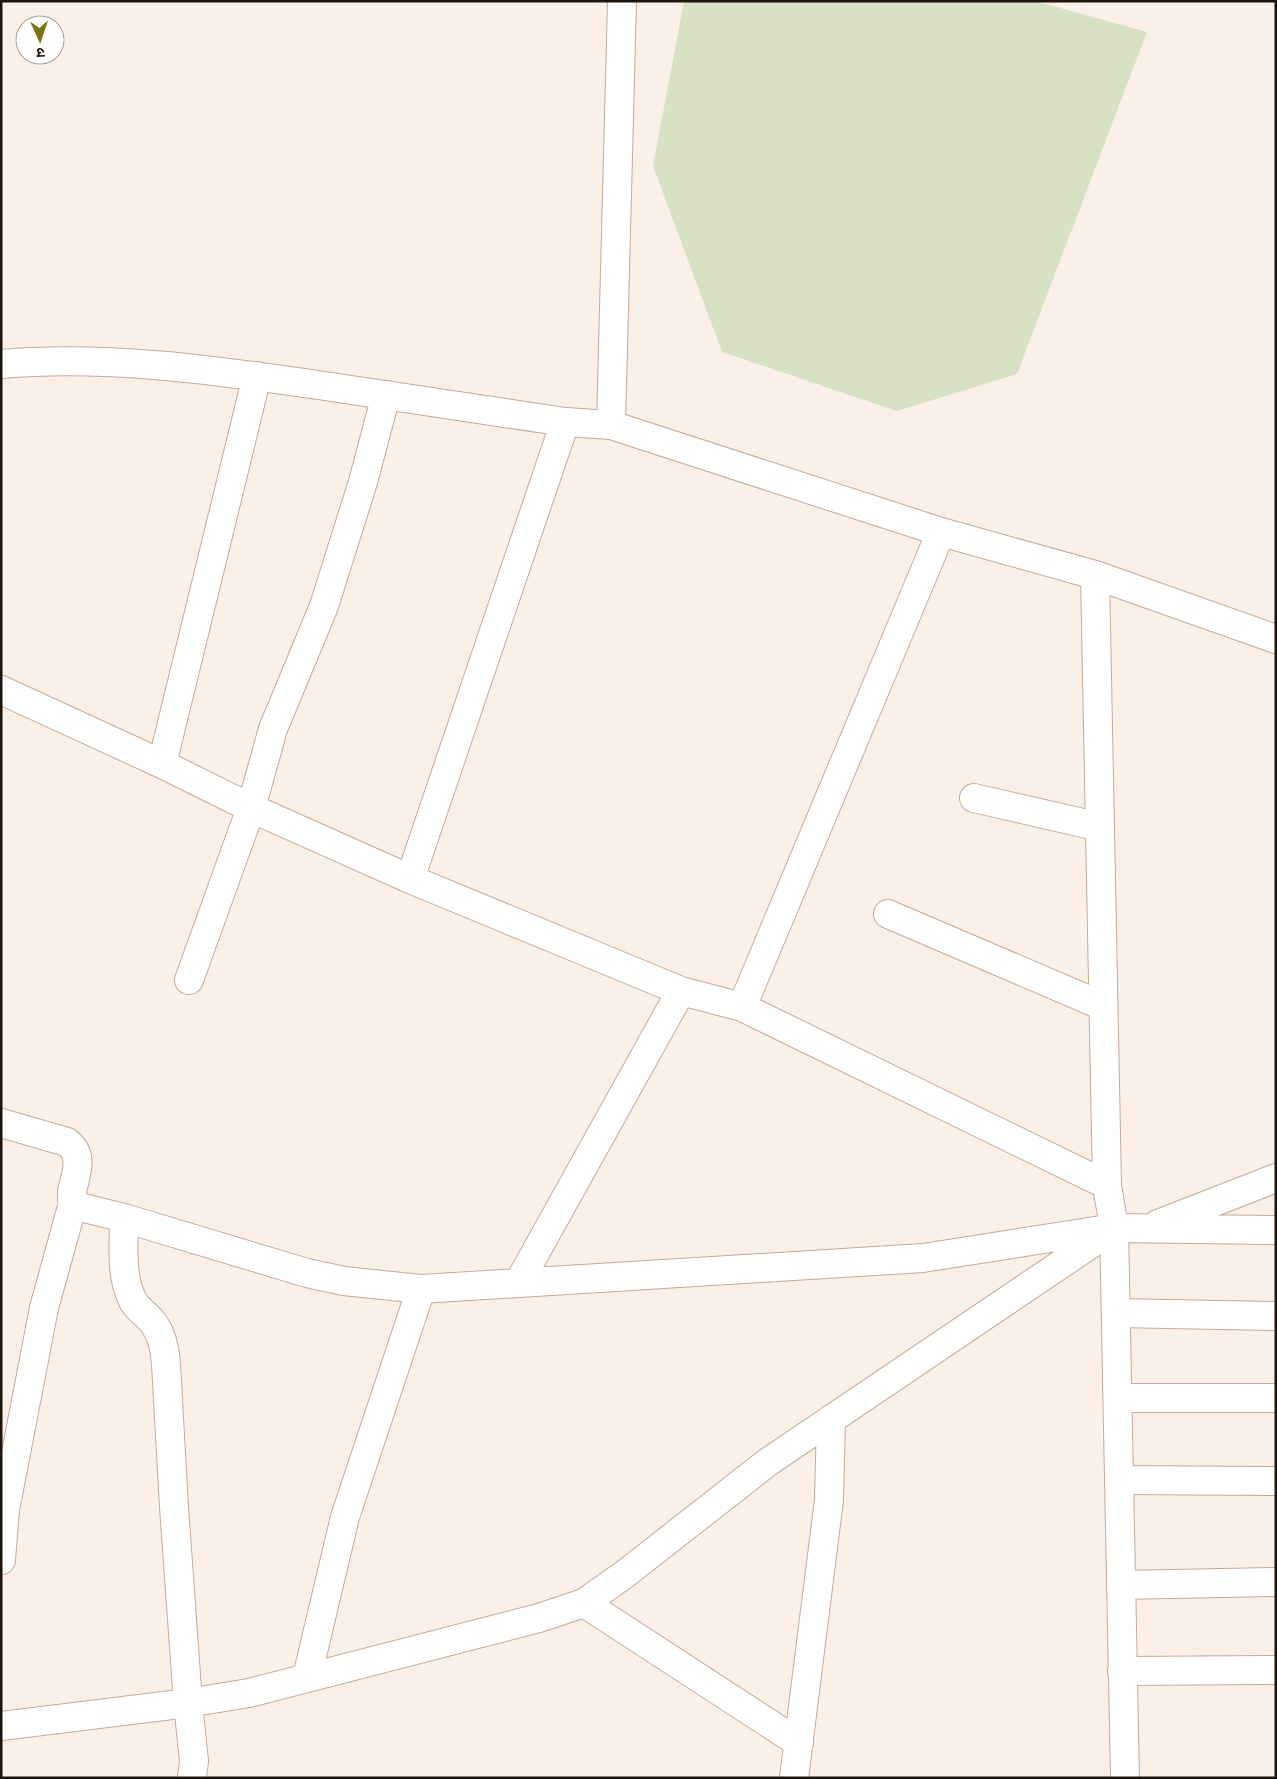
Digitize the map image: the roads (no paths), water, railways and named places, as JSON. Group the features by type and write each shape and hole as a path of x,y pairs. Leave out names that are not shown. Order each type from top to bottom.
{"street":[{"path":"611,425 622,1"},
{"path":"1,364 34,362 108,363 173,367 257,376 565,422 611,425 941,532 1095,575 1276,639"},
{"path":"162,764 257,376"},
{"path":"189,980 251,808 273,729 324,606 363,482 386,395"},
{"path":"410,879 565,422"},
{"path":"742,1007 941,532"},
{"path":"1095,575 1107,1184 1114,1228 1125,1778"},
{"path":"1,690 162,764 251,808 410,879 681,990 742,1007 1107,1184"},
{"path":"974,798 1100,826"},
{"path":"888,914 1103,1006"},
{"path":"518,1282 681,990"},
{"path":"1,1123 67,1142 73,1147 78,1156 72,1198 73,1203 44,1308 3,1510 1,1560"},
{"path":"1146,1228 1276,1178"},
{"path":"73,1203 80,1208 124,1218 307,1273 344,1281 421,1289 923,1258 1114,1228 1276,1230"},
{"path":"124,1218 124,1267 127,1286 134,1304 154,1324 164,1346 188,1703 194,1761 192,1778"},
{"path":"1,1726 188,1703 249,1693 539,1618 584,1603 768,1462 1114,1228"},
{"path":"307,1677 345,1517 421,1289"},
{"path":"1116,1313 1276,1316"},
{"path":"1118,1398 1276,1398"},
{"path":"794,1778 829,1500 831,1419"},
{"path":"1119,1480 1276,1481"},
{"path":"1121,1584 1276,1582"},
{"path":"584,1603 799,1743"},
{"path":"1122,1672 1276,1670"}]}
